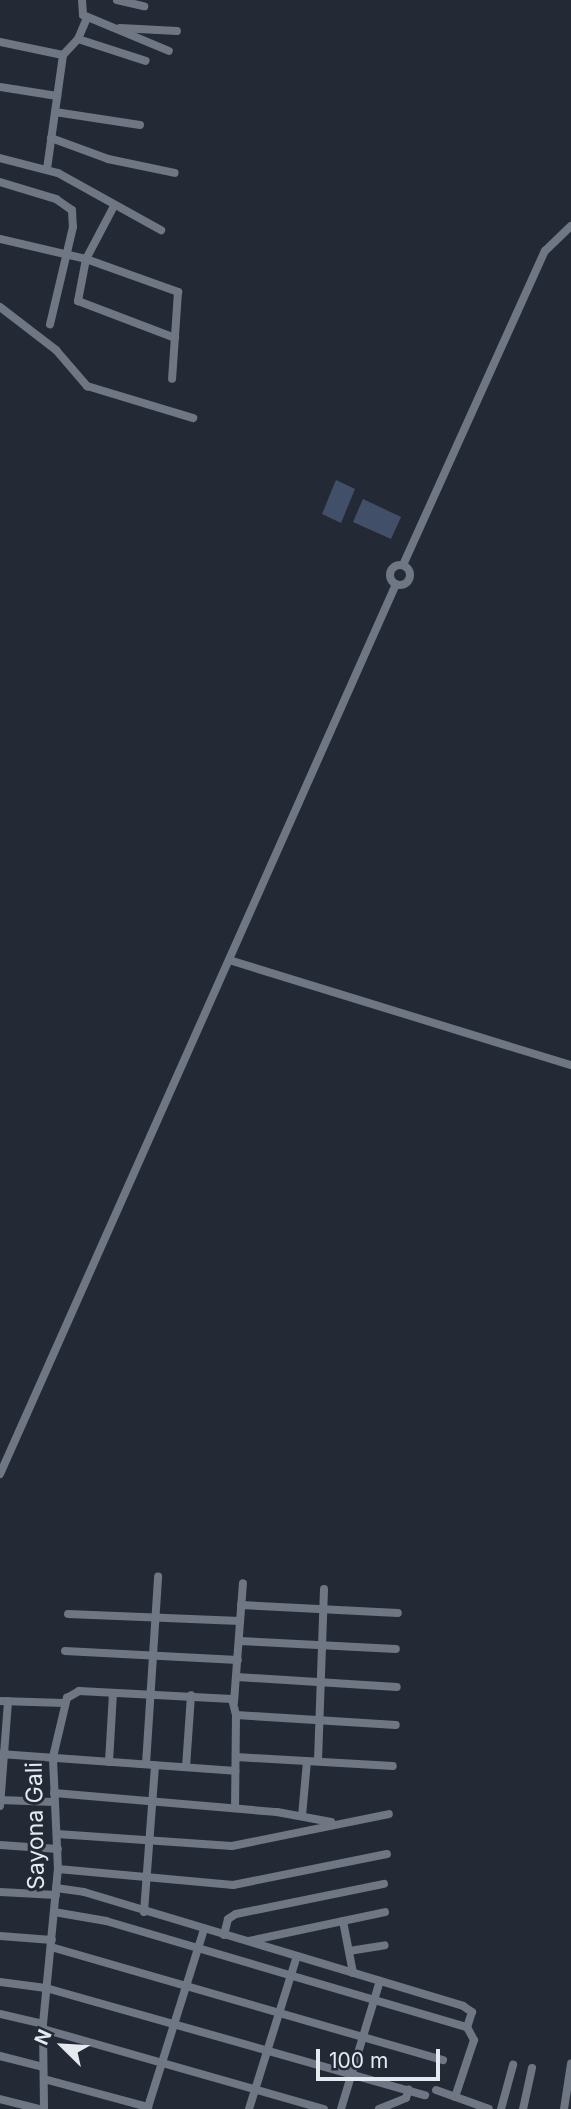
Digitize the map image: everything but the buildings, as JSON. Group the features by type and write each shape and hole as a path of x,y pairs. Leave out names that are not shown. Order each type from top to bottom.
{"street":[{"path":"82,0 81,12 88,18 169,51"},
{"path":"117,0 144,6"},
{"path":"47,169 63,55 78,39 88,18"},
{"path":"113,28 177,31"},
{"path":"78,39 145,61"},
{"path":"0,47 0,42 63,55"},
{"path":"0,87 57,96"},
{"path":"55,112 139,125"},
{"path":"51,138 108,159 175,173"},
{"path":"0,158 47,169 161,230"},
{"path":"0,182 56,199 72,210 67,255 50,324"},
{"path":"114,206 86,259 76,297 82,304 175,338"},
{"path":"0,1474 396,584 391,571 403,565 545,251 571,226"},
{"path":"0,239 86,259 178,292 172,379"},
{"path":"0,307 42,337 87,386 193,418"},
{"path":"396,584 409,579 403,565"},
{"path":"229,960 571,1065"},
{"path":"144,1912 153,1801 151,1694 158,1576"},
{"path":"235,1808 234,1702 243,1583"},
{"path":"318,1761 324,1589"},
{"path":"241,1605 398,1612"},
{"path":"68,1614 240,1620"},
{"path":"239,1641 396,1649"},
{"path":"65,1651 238,1660"},
{"path":"237,1677 397,1686"},
{"path":"0,1806 4,1701 64,1703 72,1693 113,1693 218,1695 234,1702"},
{"path":"109,1762 113,1693"},
{"path":"186,1767 191,1695"},
{"name":"Sayona Gali","path":"42,2109 43,2026 58,1869 53,1757 64,1703"},
{"path":"236,1715 396,1725"},
{"path":"2,1754 235,1771"},
{"path":"236,1757 393,1766"},
{"path":"302,1816 307,1761"},
{"path":"0,1800 54,1797 153,1801 235,1808 338,1823"},
{"path":"57,1833 232,1846 389,1814"},
{"path":"0,1845 58,1849"},
{"path":"58,1869 244,1884 387,1854"},
{"path":"224,1935 228,1919 236,1914 384,1884"},
{"path":"0,1892 84,1892 468,2008 471,2015 467,2027"},
{"path":"54,1912 106,1921 467,2027 474,2040 455,2097"},
{"path":"246,1941 385,1912"},
{"path":"343,1921 353,1973"},
{"path":"44,2079 150,2108 161,2061 204,1929"},
{"path":"0,1936 51,1944 443,2060"},
{"path":"349,1951 385,1945"},
{"path":"249,2109 297,1956"},
{"path":"341,2109 380,1981"},
{"path":"0,1983 46,1988 425,2095"},
{"path":"0,2014 324,2109"},
{"path":"0,2056 43,2067"},
{"path":"500,2109 513,2065"},
{"path":"523,2109 532,2068"},
{"path":"564,2109 570,2073"},
{"path":"379,2109 406,2098 409,2089"},
{"path":"436,2090 489,2109"},
{"path":"0,2099 42,2109"}],"shaded area":[{"path":"336,480 355,489 341,523 322,514"},
{"path":"363,499 401,517 391,539 353,522"}]}
